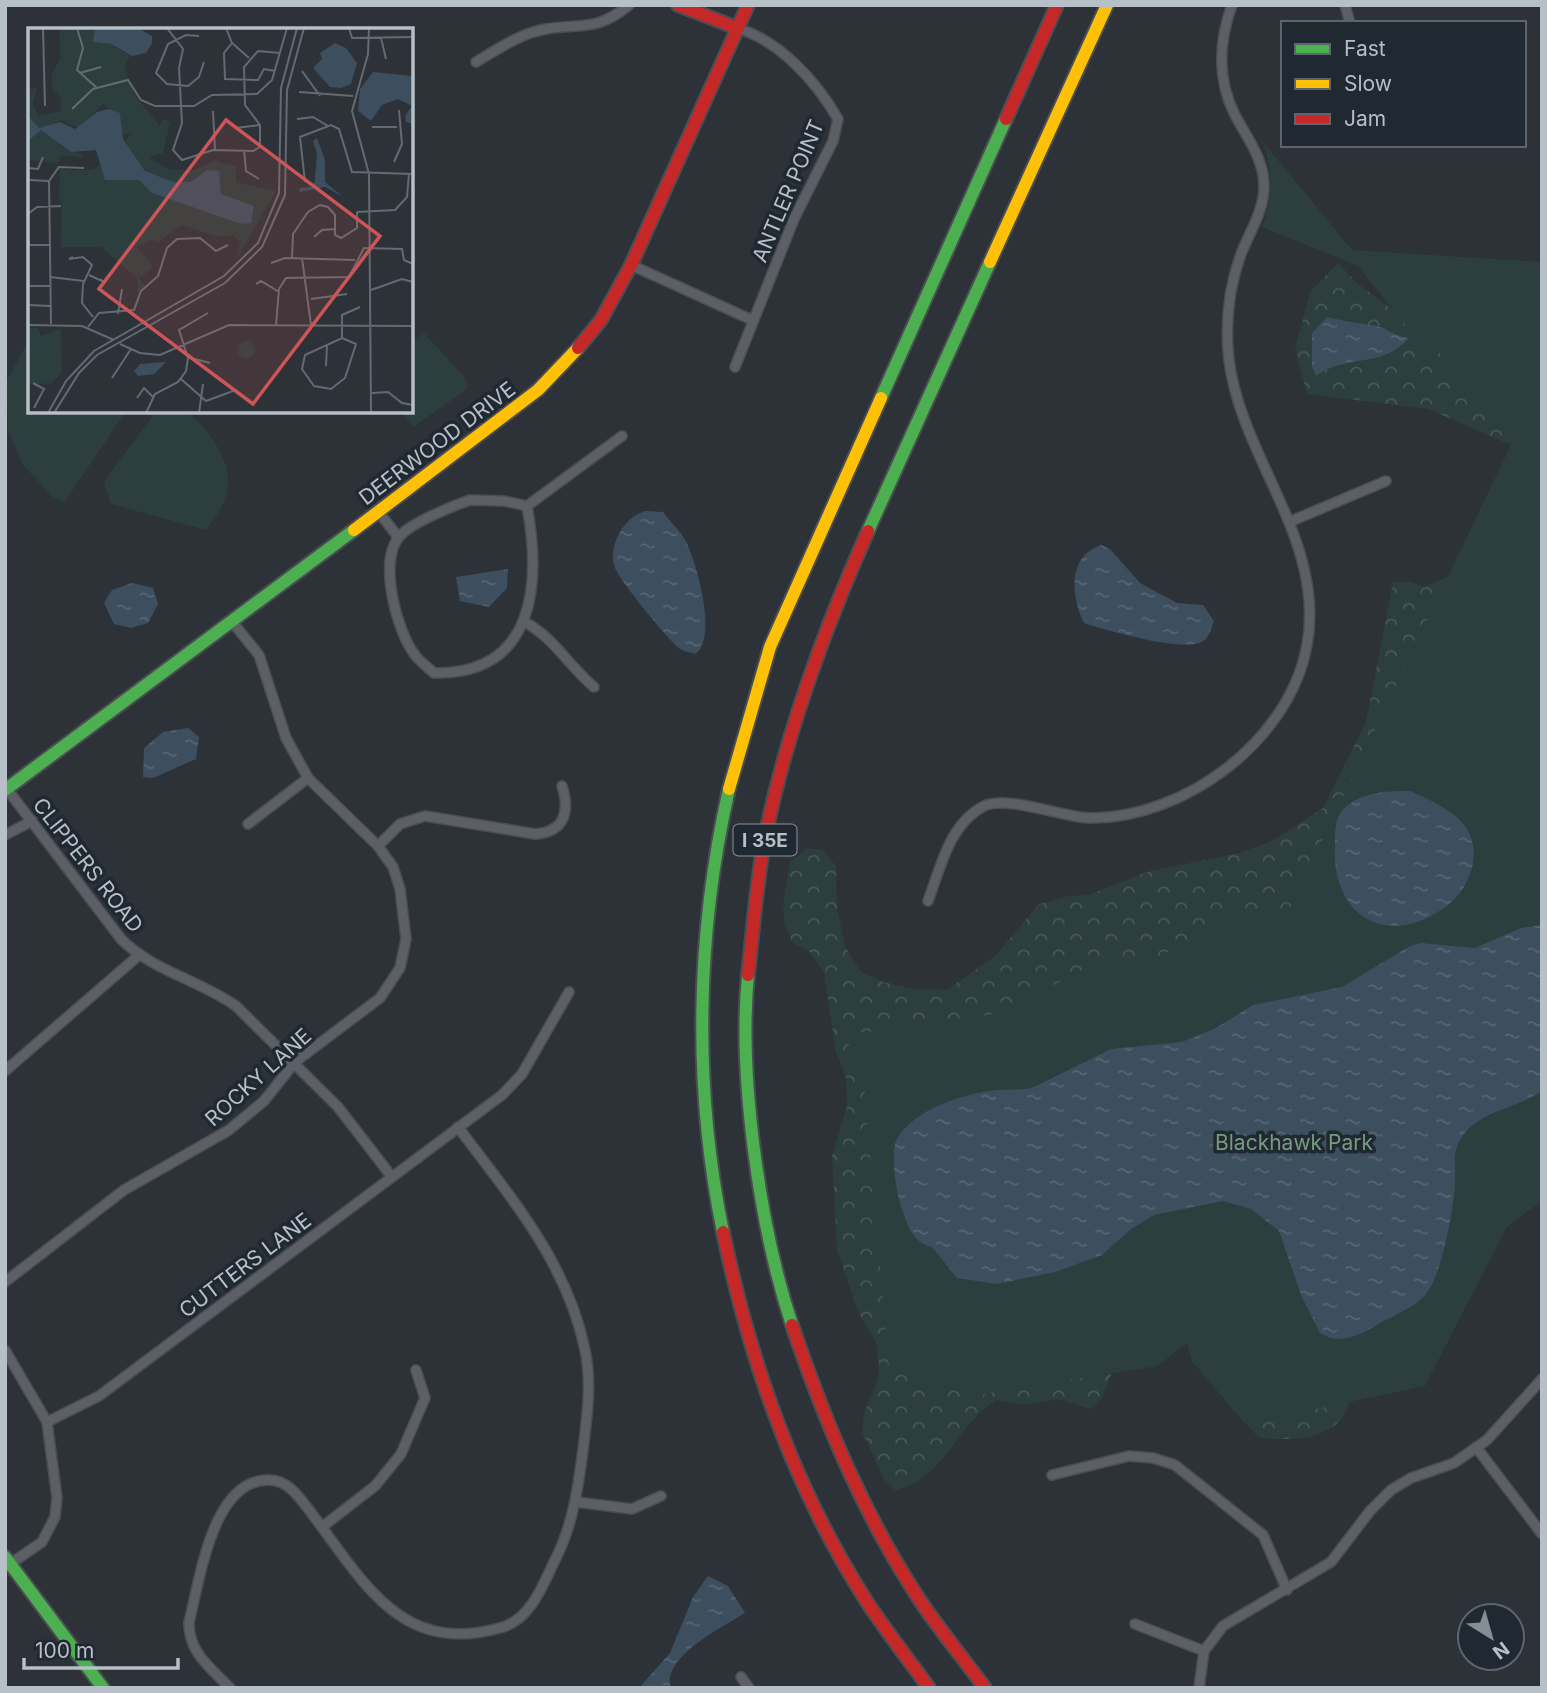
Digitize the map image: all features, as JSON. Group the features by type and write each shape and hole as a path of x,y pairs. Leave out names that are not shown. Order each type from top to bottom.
{"main road":[{"path":"678,5 737,28"},
{"name":"DEERWOOD DRIVE","path":"6,790 233,623 538,390 571,357 601,320 631,265 748,5"},
{"name":"I 35E","path":"929,1688 911,1665 832,1540 779,1426 753,1355 724,1244 709,1151 702,1056 704,962 713,867 733,768 769,647 1057,5"},
{"name":"I 35E","path":"985,1688 945,1640 888,1548 839,1450 799,1348 775,1261 755,1153 748,1062 749,971 760,867 778,779 804,686 837,600 1107,5"},
{"path":"7,1562 103,1688"}],"street":[{"path":"477,62 509,42 545,29 580,28 613,18 629,5"},
{"path":"928,901 952,838 965,819 990,803 1025,806 1087,818 1118,816 1148,810 1199,788 1256,742 1289,697 1307,645 1309,589 1289,523 1241,411 1229,361 1227,325 1232,290 1241,255 1260,211 1264,185 1257,154 1234,113 1225,90 1221,59 1223,30 1232,5"},
{"name":"ANTLER POINT","path":"735,367 794,219 833,141 838,119 825,96 776,47 737,28"},
{"path":"631,265 752,320"},
{"path":"527,506 535,569 532,597 525,622 506,646 485,663 457,674 434,673 415,654 405,637 389,583 391,558 398,537 439,512 470,500 504,501 527,506 622,436"},
{"path":"1289,523 1386,481"},
{"path":"378,511 398,537"},
{"path":"525,622 547,635 574,670 594,687"},
{"name":"ROCKY LANE","path":"5,1282 124,1190 229,1130 264,1101 295,1062 380,998 400,968 406,939 400,889 393,867 378,846 308,778 286,738 259,655 233,623"},
{"path":"248,824 308,778"},
{"path":"378,846 400,824 425,816 535,834 548,833 559,826 566,814 567,803 562,786"},
{"name":"CLIPPERS ROAD","path":"6,790 121,939 138,956 221,995 295,1062 338,1107 392,1177"},
{"path":"5,835 32,821"},
{"path":"5,1071 138,956"},
{"name":"CUTTERS LANE","path":"47,1422 99,1396 502,1095 522,1074 569,992"},
{"path":"230,1688 196,1653 188,1637 189,1622 215,1525 225,1506 237,1492 253,1483 270,1479 292,1487 371,1593 394,1614 430,1631 473,1635 508,1626 532,1605 562,1546 576,1502 588,1397 586,1352 568,1289 535,1230 458,1127"},
{"path":"5,1350 47,1422 57,1498 55,1517 42,1542 7,1562"},
{"path":"322,1527 375,1486 401,1454 425,1398 416,1370"},
{"path":"1199,1688 1205,1651 1223,1626 1331,1562 1370,1511 1391,1490 1410,1478 1454,1463 1487,1440 1542,1379"},
{"path":"1476,1447 1542,1534"},
{"path":"1052,1475 1129,1456 1153,1458 1175,1465 1263,1535 1287,1590"},
{"path":"576,1502 632,1509 661,1496"},
{"path":"1135,1624 1205,1651"},
{"path":"741,1677 749,1688"}],"green space":[{"name":"Blackhawk Park","path":"1264,143 1352,250 1542,262 1542,1201 1507,1227 1425,1386 1245,1424 1192,1361 1187,1343 1157,1366 977,1395 889,1367 864,1083 845,1035 1001,1013 1086,968 1154,959 1240,913 1288,912 1511,445 1439,352 1429,355 1358,266 1262,227 1271,185"},
{"name":"Blackhawk Park","path":"1338,263 1358,284 1403,317 1512,336 1542,925 1030,1277 1349,1402 1344,1415 1336,1424 1313,1436 1285,1439 1258,1437 1192,1361 1187,1343 1157,1366 1112,1373 1102,1398 1090,1409 1058,1399 1025,1405 996,1400 970,1423 926,1475 895,1490 884,1479 862,1432 864,1413 878,1379 879,1364 876,1342 859,1314 837,1250 832,1156 847,1106 846,1078 836,1052 824,973 810,952 793,943 785,926 783,904 790,862 808,848 822,850 836,866 837,908 845,946 861,972 883,982 915,989 947,990 995,956 1039,904 1069,896 1088,895 1147,872 1239,853 1272,841 1323,808 1366,722 1393,582 1412,582 1423,587 1448,577 1511,445 1428,409 1307,394 1295,349 1310,292"},
{"path":"424,333 466,379 467,389 413,427 402,413 413,413 413,342"},
{"path":"25,347 28,348 28,413 125,413 64,503 53,497 23,465 8,431 6,382"},
{"path":"155,413 188,413 197,420 217,446 227,470 228,482 222,505 206,530 111,504 104,482"}],"water":[{"path":"1327,317 1383,328 1409,338 1388,354 1340,365 1316,376 1312,367 1312,333"},
{"path":"645,511 663,512 689,548 699,580 705,616 702,646 695,654 680,649 666,635 615,568 613,551 619,534 630,519"},
{"path":"1101,545 1110,549 1140,583 1177,603 1203,605 1214,621 1205,639 1189,645 1176,644 1142,639 1084,623 1076,601 1077,567 1090,550"},
{"path":"508,569 507,588 489,607 460,601 456,577"},
{"path":"132,583 153,588 158,604 148,623 131,628 114,624 104,603 112,590"},
{"path":"188,728 199,737 196,759 153,778 143,777 144,748 163,732"},
{"path":"1410,791 1441,806 1462,823 1471,839 1473,860 1468,880 1448,905 1426,919 1404,925 1385,925 1367,919 1353,907 1342,890 1336,869 1336,823 1341,812 1355,800 1382,792"},
{"path":"1542,925 1542,1091 1487,1116 1467,1130 1455,1155 1450,1224 1442,1258 1431,1286 1414,1304 1362,1333 1341,1339 1320,1333 1301,1295 1279,1231 1251,1209 1223,1201 1154,1215 1131,1229 1102,1255 1055,1272 997,1284 957,1278 932,1247 914,1236 908,1225 897,1189 895,1144 905,1128 915,1119 941,1104 984,1092 1034,1087 1111,1049 1182,1042 1216,1028 1253,1005 1342,987 1410,946 1421,943 1475,948 1521,928"},
{"path":"708,1576 728,1586 745,1613 684,1654 670,1676 671,1688 639,1688 670,1653 693,1597"}],"traffic: fast":[{"path":"881,398 1006,119"},
{"path":"868,531 990,262"},
{"path":"5,790 354,530"},
{"path":"723,1232 707,1122 702,1010 710,899 729,789"},
{"path":"748,975 746,1059 754,1152 770,1244 792,1325"},
{"path":"5,1557 103,1688"}],"traffic: slow":[{"path":"990,262 1107,5"},
{"path":"354,530 538,390 578,348"},
{"path":"729,789 770,647 881,398"}],"traffic: jam":[{"path":"678,5 737,28"},
{"path":"578,348 601,320 631,265 748,5"},
{"path":"1006,119 1057,5"},
{"path":"748,975 761,860 783,763 807,684 868,531"},
{"path":"723,1232 761,1377 797,1470 841,1559 867,1602 929,1688"},
{"path":"792,1325 832,1433 881,1536 936,1624 985,1688"}]}
